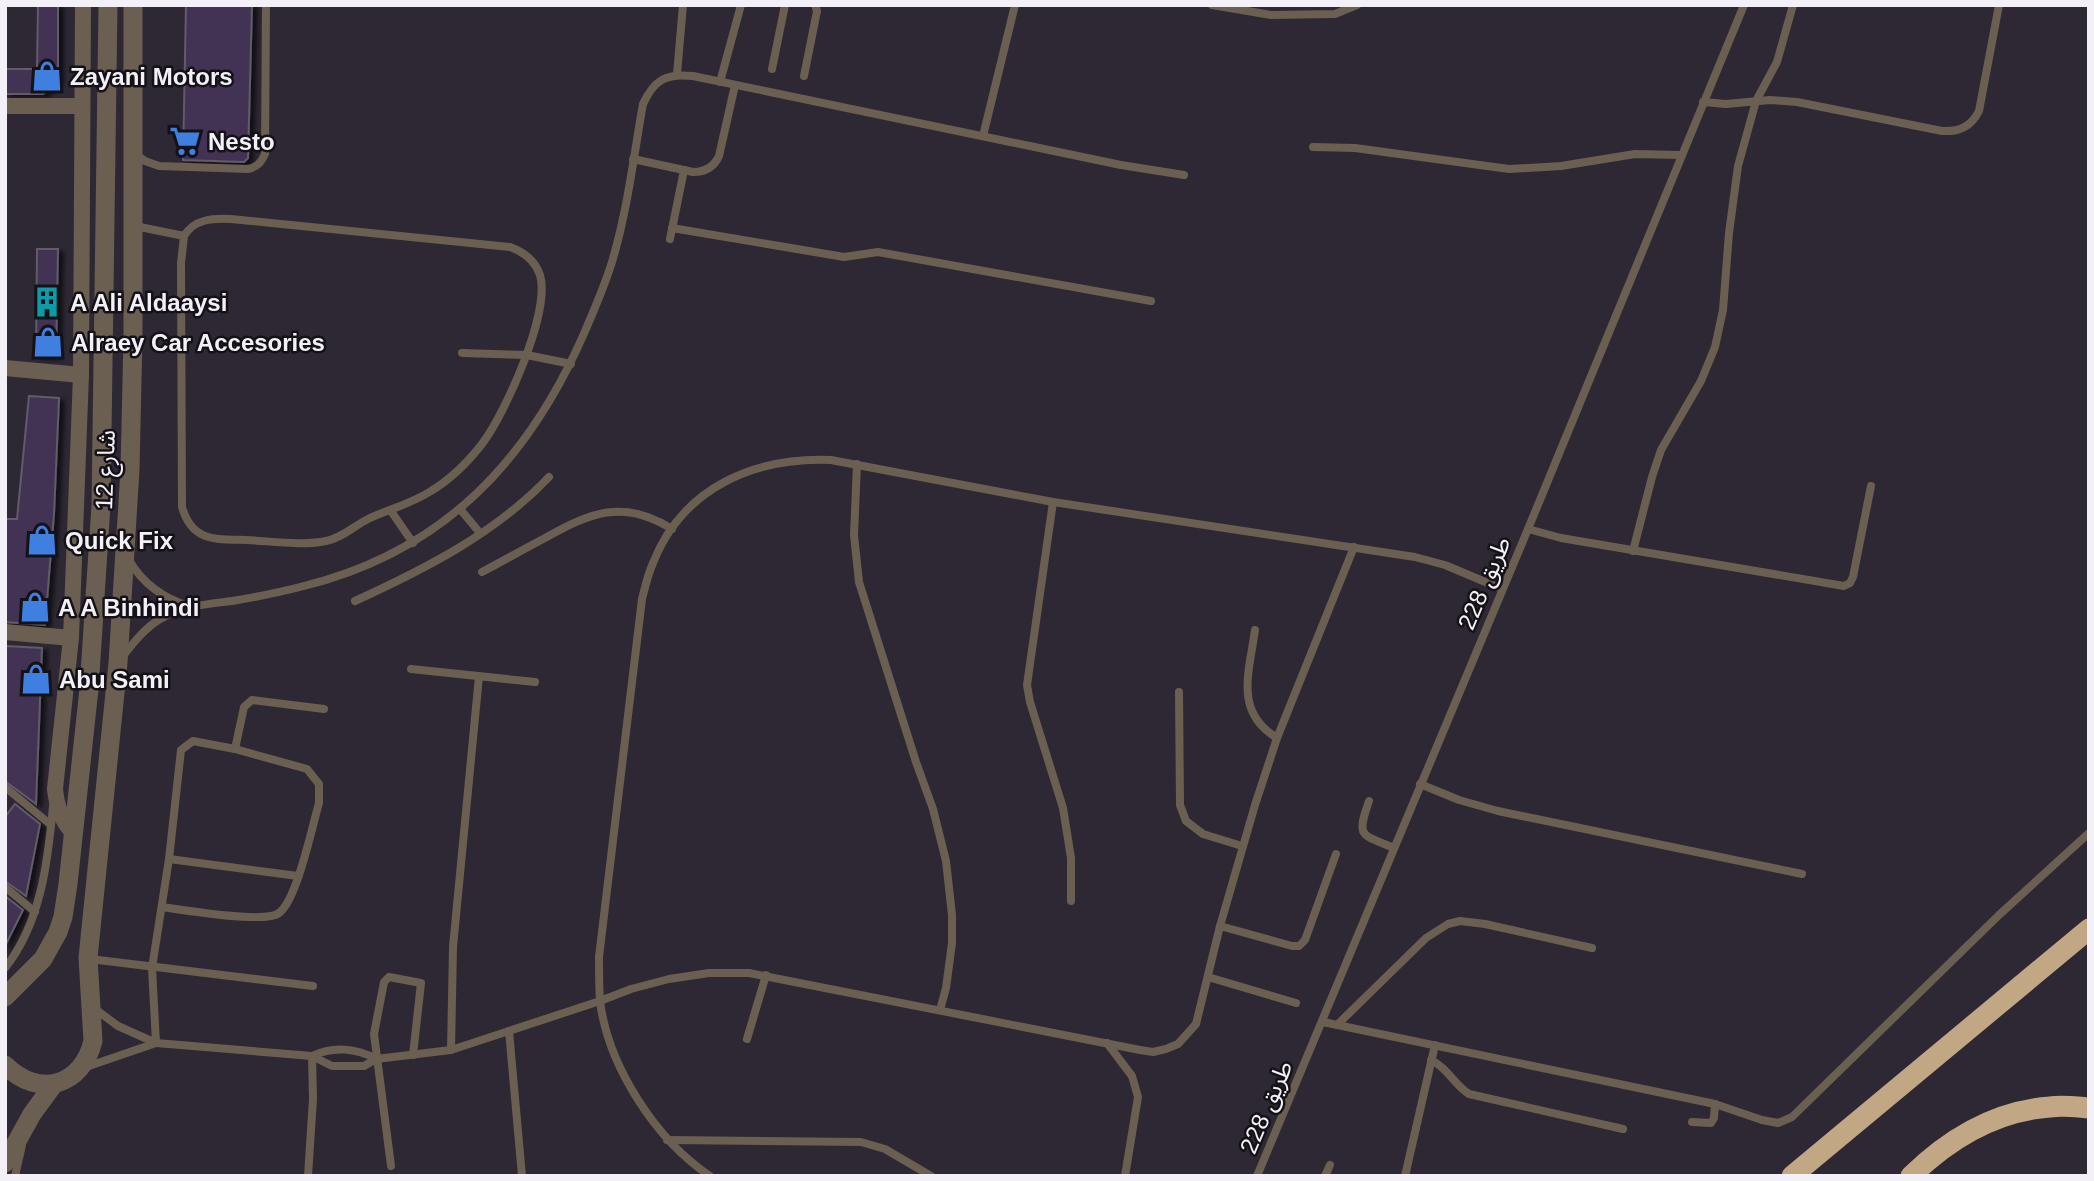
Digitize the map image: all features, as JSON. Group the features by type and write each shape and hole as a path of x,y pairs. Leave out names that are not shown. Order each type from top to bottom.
{"highway":[{"path":"1792,1176 2089,929"},
{"path":"1911,1176 1956,1138 2000,1116 2051,1107 2089,1108"}],"street":[{"path":"73,833 59,813 55,789 71,638 81,375 83,5"},
{"name":"شارع 12","path":"9,989 43,959 58,932 68,884 89,689 100,540 108,5"},
{"name":"شارع 12","path":"79,1070 90,1053 93,1041 88,958 118,663 126,554 133,336 133,5"},
{"path":"5,106 82,106"},
{"path":"5,368 81,375"},
{"path":"5,632 71,638"},
{"path":"5,1065 15,1075 27,1081 54,1084 66,1080 79,1070"},
{"path":"5,1163 25,1124 54,1084"}],"lane":[{"path":"132,151 152,164 166,166 248,169 262,162 265,155 266,5"},
{"path":"677,74 683,5"},
{"path":"720,82 741,5"},
{"path":"772,69 785,5"},
{"path":"804,76 817,11 815,5"},
{"path":"983,136 1014,5"},
{"path":"1212,5 1270,15 1335,14 1357,5"},
{"name":"طريق 228","path":"1258,1176 1744,5"},
{"path":"1633,551 1651,477 1661,450 1701,381 1715,347 1723,310 1738,166 1756,101 1777,62 1793,5"},
{"path":"1703,102 1797,102 1942,131 1960,130 1968,126 1979,111 1998,5"},
{"path":"118,663 150,626 170,614 192,607 324,582 382,560 460,509 502,468 553,398 571,364 614,256 643,104 649,90 662,79 677,74 1121,166 1184,175"},
{"path":"633,159 684,170 703,171 717,161 735,85"},
{"path":"1313,147 1355,148 1509,169 1561,166 1635,154 1680,155"},
{"path":"670,239 684,170"},
{"path":"218,218 510,247 534,263 541,283 527,355 496,425 469,460 433,490 415,501 367,520 337,538 318,542 217,539 207,537 190,526 181,507 181,263 184,236 194,225 218,218"},
{"path":"132,226 184,236"},
{"path":"672,228 844,257 878,252 1151,301"},
{"path":"462,353 527,355 571,364"},
{"path":"710,1176 667,1140 646,1112 629,1081 611,1044 600,1002 599,957 642,599 653,562 672,529 698,500 729,478 765,464 803,459 831,460 1053,502 1415,557 1445,565 1502,589"},
{"path":"857,464 853,523 859,582 915,762 933,809 946,860 952,943 940,1010"},
{"path":"355,601 424,568 480,533 513,511 549,477"},
{"path":"1528,529 1555,537 1844,586 1850,583 1853,577 1871,486"},
{"path":"1053,502 1027,685 1063,808 1071,858 1071,901"},
{"path":"460,509 480,533"},
{"path":"391,511 413,542"},
{"path":"482,572 573,522 601,512 645,515 672,529"},
{"path":"313,1056 325,1064 364,1066 376,1059 451,1050 600,1002 631,989 669,979 709,973 766,975 1153,1052 1178,1044 1196,1024 1242,846 1277,738 1354,547"},
{"path":"126,554 139,575 158,592 192,607"},
{"path":"1255,630 1247,698 1252,715 1262,729 1277,738"},
{"path":"411,669 535,682"},
{"path":"451,1050 453,947 479,676"},
{"path":"1179,692 1180,805 1186,821 1203,834 1242,846"},
{"path":"235,749 244,707 252,700 324,709"},
{"path":"156,1043 152,968 169,859 181,750 193,741 235,749 307,769 319,784 319,803 298,876 285,907 271,917 162,907"},
{"path":"1420,784 1459,800 1498,811 1802,874"},
{"path":"5,968 26,936 35,912 55,789"},
{"path":"6,790 51,825"},
{"path":"1369,802 1362,830 1367,837 1394,848"},
{"path":"1323,1023 1715,1104 1778,1123 1792,1117 1999,915 2089,833"},
{"path":"1220,926 1292,947 1299,946 1305,940 1336,854"},
{"path":"169,859 298,876"},
{"path":"5,887 35,912"},
{"path":"1336,1025 1426,938 1448,924 1460,921 1485,923 1592,948"},
{"path":"88,958 313,986"},
{"path":"747,1039 766,975"},
{"path":"1208,977 1296,1003"},
{"path":"391,1166 374,1034 384,982 390,978 421,983 413,1055"},
{"path":"91,1006 118,1026 156,1043 313,1056 327,1050 341,1049 364,1052 376,1059"},
{"path":"509,1031 522,1176"},
{"path":"79,1070 156,1043"},
{"path":"1107,1043 1132,1076 1136,1086 1136,1109 1125,1176"},
{"path":"1405,1176 1434,1045"},
{"path":"308,1176 313,1056"},
{"path":"1431,1059 1443,1067 1457,1085 1469,1094 1623,1129"},
{"path":"1692,1122 1710,1124 1714,1118 1715,1104"},
{"path":"15,1176 25,1124"},
{"path":"667,1140 861,1142 885,1149 931,1176"},
{"path":"1325,1176 1330,1165"}],"building":[{"path":"38,5 58,5 58,81 43,94 5,94 5,69 37,69"},
{"path":"186,5 252,5 248,158 244,162 183,160"},
{"name":"A Ali Aldaaysi","path":"37,249 58,249 56,356 36,356"},
{"path":"29,396 59,398 54,514 45,625 5,622 5,519 17,519"},
{"path":"5,646 42,648 36,804 5,781"},
{"path":"15,804 40,824 26,896 5,881 5,817"},
{"path":"5,896 23,910 5,946"}],"place":[{"name":"Zayani Motors","path":"47,76"},
{"name":"Nesto","path":"185,141"},
{"name":"A Ali Aldaaysi","path":"47,302"},
{"name":"Alraey Car Accesories","path":"48,342"},
{"name":"Quick Fix","path":"42,540"},
{"name":"A A Binhindi","path":"35,607"},
{"name":"Abu Sami","path":"36,679"}]}
